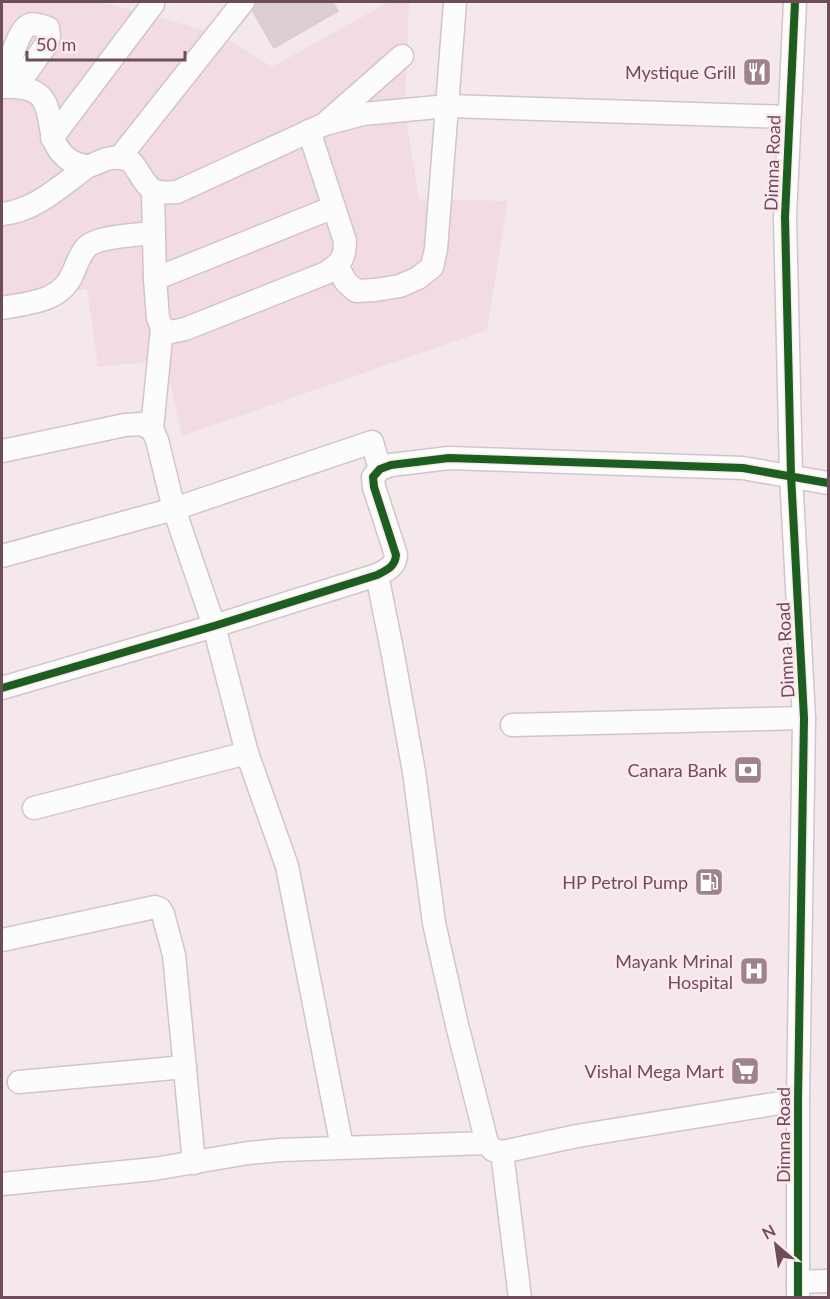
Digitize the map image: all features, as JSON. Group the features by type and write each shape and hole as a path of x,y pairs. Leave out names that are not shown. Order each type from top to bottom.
{"street":[{"path":"120,157 243,2"},
{"path":"337,266 346,282 356,291 400,286 418,278 432,267 436,249 456,2"},
{"name":"Dimna Road","path":"795,2 785,217 791,475 804,718 798,1100 798,1290"},
{"path":"52,138 153,4"},
{"path":"317,127 402,56"},
{"path":"7,87 37,92 45,100 50,113 52,138 60,152 72,162 88,166"},
{"path":"2,214 45,198 88,166 108,158 120,157 131,161 153,191 177,192 317,127 363,114 448,106 789,117"},
{"path":"162,328 171,332 185,329 326,273 337,266 345,254 345,241 334,207 317,127"},
{"path":"153,191 155,279 158,318 162,328 152,429 157,440 174,509 214,626 247,753 287,866 342,1147"},
{"path":"155,279 334,207"},
{"path":"2,308 42,301 54,296 71,278 88,245 100,239 153,233"},
{"path":"2,451 125,425 141,424 152,429"},
{"path":"2,556 174,509 372,442 380,469"},
{"path":"2,688 214,626 377,575 393,567 396,555 374,487 374,477 380,469 391,465 449,458 743,468 828,483"},
{"path":"377,575 414,772 434,923 458,1025 494,1147 520,1298"},
{"path":"512,725 804,718"},
{"path":"34,808 247,753"},
{"path":"2,940 155,906 160,909 174,955 194,1163"},
{"path":"19,1082 185,1067"},
{"path":"2,1184 154,1169 259,1152 342,1147 494,1147 577,1136 798,1100"},
{"path":"798,1290 828,1281"}],"shaded area":[{"path":"2,2 102,2 219,34 272,67 389,2 409,2 405,112 419,199 508,201 487,330 182,436 165,360 98,367 87,289 2,302"}],"building":[{"path":"333,2 338,11 274,48 248,3"}],"cycle path":[{"path":"795,2 785,217 791,475 804,718 798,1100 798,1298"},
{"path":"2,688 214,626 377,575 390,568 396,555 374,487 373,477 380,469 391,465 449,458 743,468 828,483"}],"place":[{"name":"Mystique Grill","path":"757,72"},
{"name":"Canara Bank","path":"748,770"},
{"name":"HP Petrol Pump","path":"709,882"},
{"name":"Mayank Mrinal Hospital","path":"754,971"},
{"name":"Vishal Mega Mart","path":"745,1071"}]}
